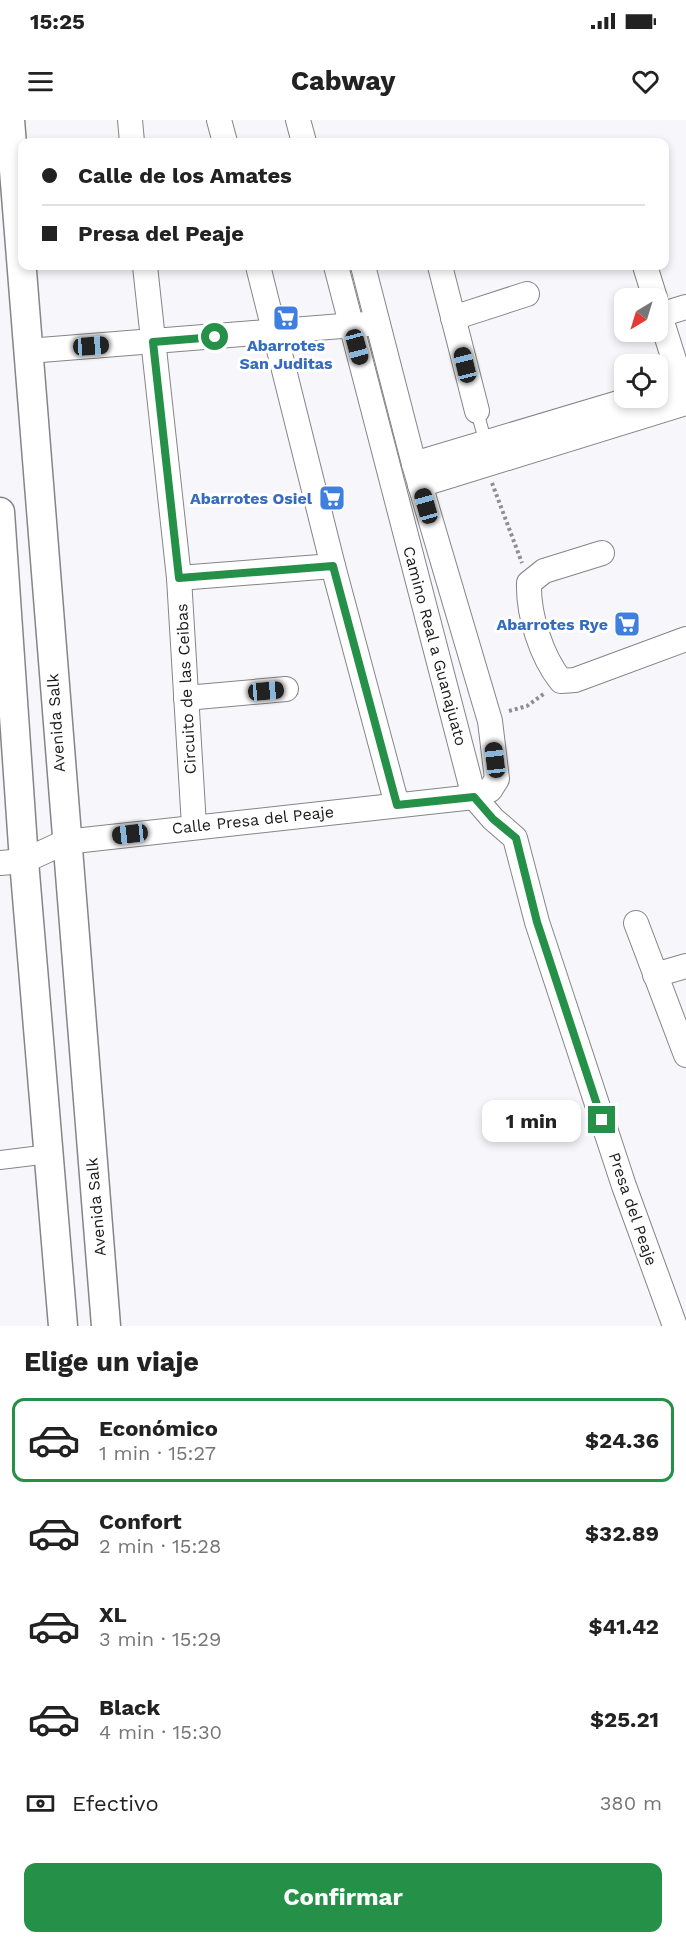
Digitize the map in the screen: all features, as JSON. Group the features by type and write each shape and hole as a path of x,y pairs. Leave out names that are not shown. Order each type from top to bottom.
{"street":[{"name":"Avenida Salk","path":"10,120 11,267 28,351 65,842 106,1326"},
{"path":"130,120 132,138"},
{"path":"219,120 224,138"},
{"path":"298,120 303,138"},
{"name":"Circuito de las Ceibas","path":"145,270 179,578 194,826"},
{"path":"259,270 333,566 397,805"},
{"name":"Camino Real a Guanajuato","path":"337,270 474,797 490,790 497,779 490,721 417,475 364,270"},
{"path":"441,270 477,411"},
{"path":"646,270 652,288"},
{"path":"453,318 527,294"},
{"path":"668,306 686,307"},
{"path":"28,351 378,323"},
{"path":"668,340 685,392"},
{"path":"668,391 685,392"},
{"path":"417,475 685,392"},
{"path":"479,456 614,406"},
{"path":"0,512 12,862 49,1154 63,1326"},
{"path":"602,553 544,571 530,583 529,601 549,666 561,681 575,680 686,639"},
{"path":"179,578 333,566"},
{"path":"186,698 286,689"},
{"name":"Calle Presa del Peaje","path":"12,862 65,842 474,797"},
{"name":"Presa del Peaje","path":"474,797 493,819 516,838 537,922 624,1186 675,1326"},
{"path":"636,923 686,1055"},
{"path":"655,975 686,966"},
{"path":"0,1160 49,1154"}],"lane":[{"path":"477,411 479,456"}],"path":[{"path":"479,456 530,583"},
{"path":"506,712 527,706 561,681"}],"place":[{"name":"Abarrotes San Juditas","path":"286,318"},
{"name":"Abarrotes Osiel","path":"332,498"},
{"name":"Abarrotes Rye","path":"627,624"}],"route":[{"path":"215,337 153,342 179,578 333,566 397,805 474,797 493,819 516,838 537,922 602,1120"}]}
